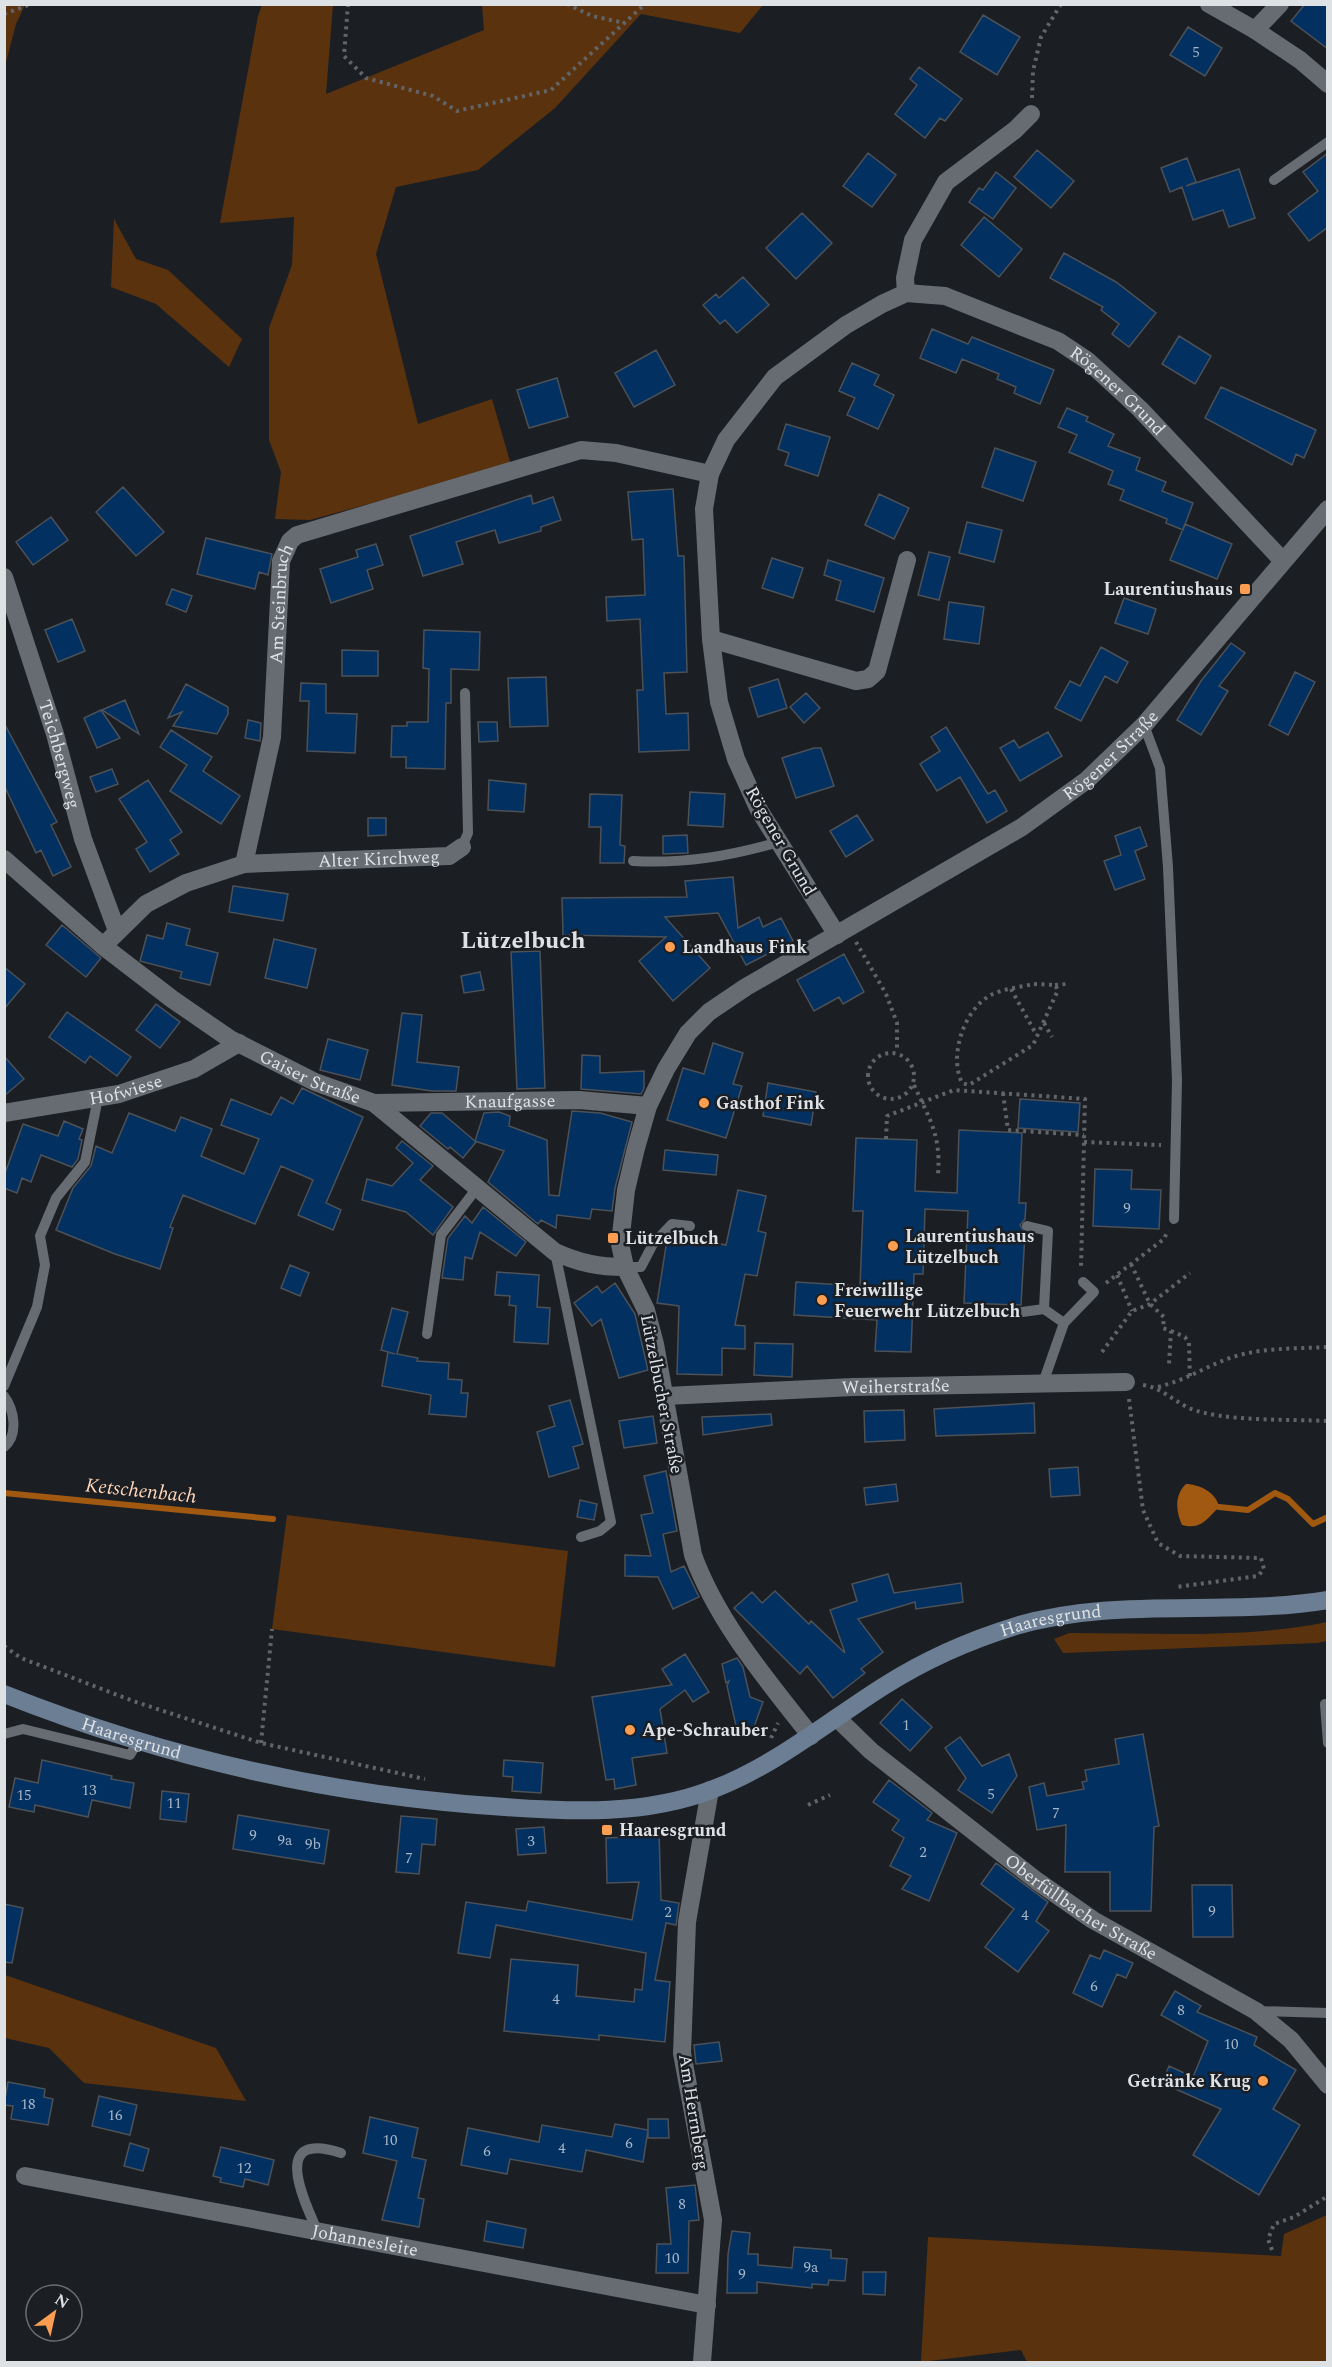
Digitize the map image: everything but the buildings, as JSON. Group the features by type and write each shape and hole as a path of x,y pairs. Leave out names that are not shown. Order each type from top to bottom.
{"street":[{"path":"1209,4 1256,30 1300,60 1328,84"},
{"path":"1256,30 1280,4"},
{"path":"906,292 905,278 913,240 946,182 1015,130 1032,114"},
{"name":"Rögener Grund","path":"843,932 759,810 736,759 719,702 711,639 704,509 710,474 726,440 775,377 846,325 906,292 945,296 1058,341 1088,361 1140,409 1283,561"},
{"name":"Am Steinbruch","path":"244,864 272,737 279,571 290,541 297,535 581,450 616,453 710,474"},
{"name":"Rögener Straße","path":"843,932 1022,827 1087,780 1144,725 1328,509"},
{"path":"711,639 856,681 868,679 877,671 907,560"},
{"name":"Teichbergweg","path":"4,577 55,734 83,839 117,931"},
{"name":"Alter Kirchweg","path":"244,864 449,856 462,847"},
{"name":"Gaiser Straße","path":"4,859 103,946 172,999 239,1043 315,1082 374,1103 555,1252 574,1261 599,1267 625,1267"},
{"path":"103,946 146,904 186,883 244,864"},
{"name":"Lützelbucher Straße","path":"811,1736 734,1634 699,1573 693,1555 666,1396 646,1310 625,1267 620,1244 626,1190 648,1106 666,1069 688,1033 709,1012 746,987 843,932"},
{"name":"Hofwiese","path":"4,1113 119,1095 194,1069 239,1043"},
{"name":"Knaufgasse","path":"374,1103 579,1100 648,1106"},
{"name":"Weiherstraße","path":"666,1396 854,1387 1126,1382"},
{"name":"Haaresgrund","path":"4,1694 139,1740 253,1773 337,1789 456,1804 554,1810 628,1809 711,1790 759,1768 838,1719 883,1687 975,1639 1021,1624 1078,1612 1232,1609 1291,1606 1328,1600"},
{"name":"Oberfüllbacher Straße","path":"838,1719 871,1751 1037,1881 1093,1920 1257,2011 1291,2040 1328,2085"},
{"name":"Am Herrnberg","path":"702,2362 712,2220 682,2053 687,1922 711,1790"},
{"name":"Johannesleite","path":"25,2176 707,2305"}],"lane":[{"path":"1274,180 1328,142"},
{"name":"Alter Kirchweg","path":"462,847 468,833 465,693"},
{"path":"1144,725 1160,768 1168,867 1177,1080 1174,1219"},
{"path":"633,861 694,861 734,854 779,842"},
{"path":"4,1386 37,1307 45,1265 40,1236 56,1198 85,1162 98,1098"},
{"path":"427,1334 441,1235 477,1188"},
{"path":"625,1267 641,1267 653,1244 672,1224 690,1226"},
{"path":"1027,1226 1048,1231 1044,1309"},
{"path":"555,1252 611,1522 600,1531 581,1537"},
{"path":"1043,1383 1064,1323 1094,1292 1083,1282"},
{"path":"1015,1313 1044,1309 1064,1323"},
{"path":"4,1396 14,1417 12,1435 4,1447"},
{"path":"1325,1704 1328,1743"},
{"path":"4,1734 23,1729 130,1755 139,1740"},
{"path":"1257,2011 1328,2013"},
{"path":"316,2230 302,2198 297,2164 299,2155 308,2148 320,2146 341,2153"}],"path":[{"path":"4,14 31,4"},
{"path":"348,4 344,56 366,78 434,96 457,111 551,90 645,4"},
{"path":"567,4 592,16 625,23"},
{"path":"1032,114 1033,71 1041,37 1061,4"},
{"path":"843,932 886,994 897,1023 897,1051"},
{"path":"969,1088 962,1083 958,1075 960,1036 977,1005 990,995 1011,989 1034,984 1067,984"},
{"path":"969,1088 1033,1045 1058,990 1055,985"},
{"path":"1011,989 1036,1035"},
{"path":"1044,1023 1052,1037"},
{"path":"914,1085 904,1097 884,1099 871,1089 867,1072 878,1055 897,1051 913,1063 914,1085 933,1122 940,1154 938,1175"},
{"path":"886,1139 887,1116 954,1090 969,1088 1085,1099 1081,1264 1083,1282"},
{"path":"1003,1093 1008,1130 1084,1135"},
{"path":"1084,1142 1174,1145"},
{"path":"1094,1292 1164,1239 1174,1219"},
{"path":"1131,1264 1150,1304 1164,1317 1163,1328 1185,1337 1189,1343 1190,1378"},
{"path":"1102,1352 1132,1311 1150,1304 1190,1274"},
{"path":"1117,1275 1132,1311"},
{"path":"1169,1364 1171,1331"},
{"path":"1157,1387 1190,1378 1223,1360 1260,1350 1328,1347"},
{"path":"1154,1609 1167,1589 1258,1576 1264,1569 1261,1558 1180,1556 1158,1543 1143,1510 1126,1382 1157,1387 1189,1408 1228,1416 1328,1421"},
{"path":"261,1743 272,1629"},
{"path":"4,1646 21,1659 133,1701 261,1743 423,1778 429,1782"},
{"path":"808,1805 830,1795"},
{"path":"1272,2250 1268,2239 1274,2224 1294,2217 1328,2196"}],"shaded area":[{"path":"5,4 25,5 16,24 5,66"},
{"path":"262,5 333,5 326,94 484,30 482,5 763,5 740,33 641,14 555,108 478,170 396,187 376,254 418,424 492,399 511,465 310,520 275,519 281,472 269,440 269,328 292,265 294,217 220,223 258,16"},
{"path":"114,219 136,259 168,270 242,339 229,367 156,304 111,287"},
{"path":"1186,1484 1207,1490 1218,1502 1219,1507 1199,1525 1182,1525 1178,1515 1179,1493"},
{"path":"287,1515 568,1551 555,1667 272,1629"},
{"path":"1327,1622 1327,1641 1317,1643 1063,1653 1054,1639 1069,1633 1232,1633"},
{"path":"5,1975 216,2048 246,2101 84,2083 49,2048 5,2038"},
{"path":"1327,2215 1327,2362 1027,2362 1021,2350 921,2362 928,2237 1281,2256 1284,2234"}],"waterway":[{"name":"Ketschenbach","path":"4,1493 273,1519"},
{"path":"1219,1507 1248,1510 1275,1493 1288,1499 1313,1524 1328,1517"}],"place":[{"name":"Laurentiushaus","path":"1245,589"},
{"name":"Landhaus Fink","path":"670,947"},
{"name":"Gasthof Fink","path":"704,1103"},
{"name":"Lützelbuch","path":"613,1238"},
{"name":"Laurentiushaus Lützelbuch","path":"893,1246"},
{"name":"Freiwillige Feuerwehr Lützelbuch","path":"822,1300"},
{"name":"Ape-Schrauber","path":"630,1730"},
{"name":"Haaresgrund","path":"607,1830"},
{"name":"Getränke Krug","path":"1263,2081"}],"district":[{"name":"Lützelbuch","path":"523,940"}]}
